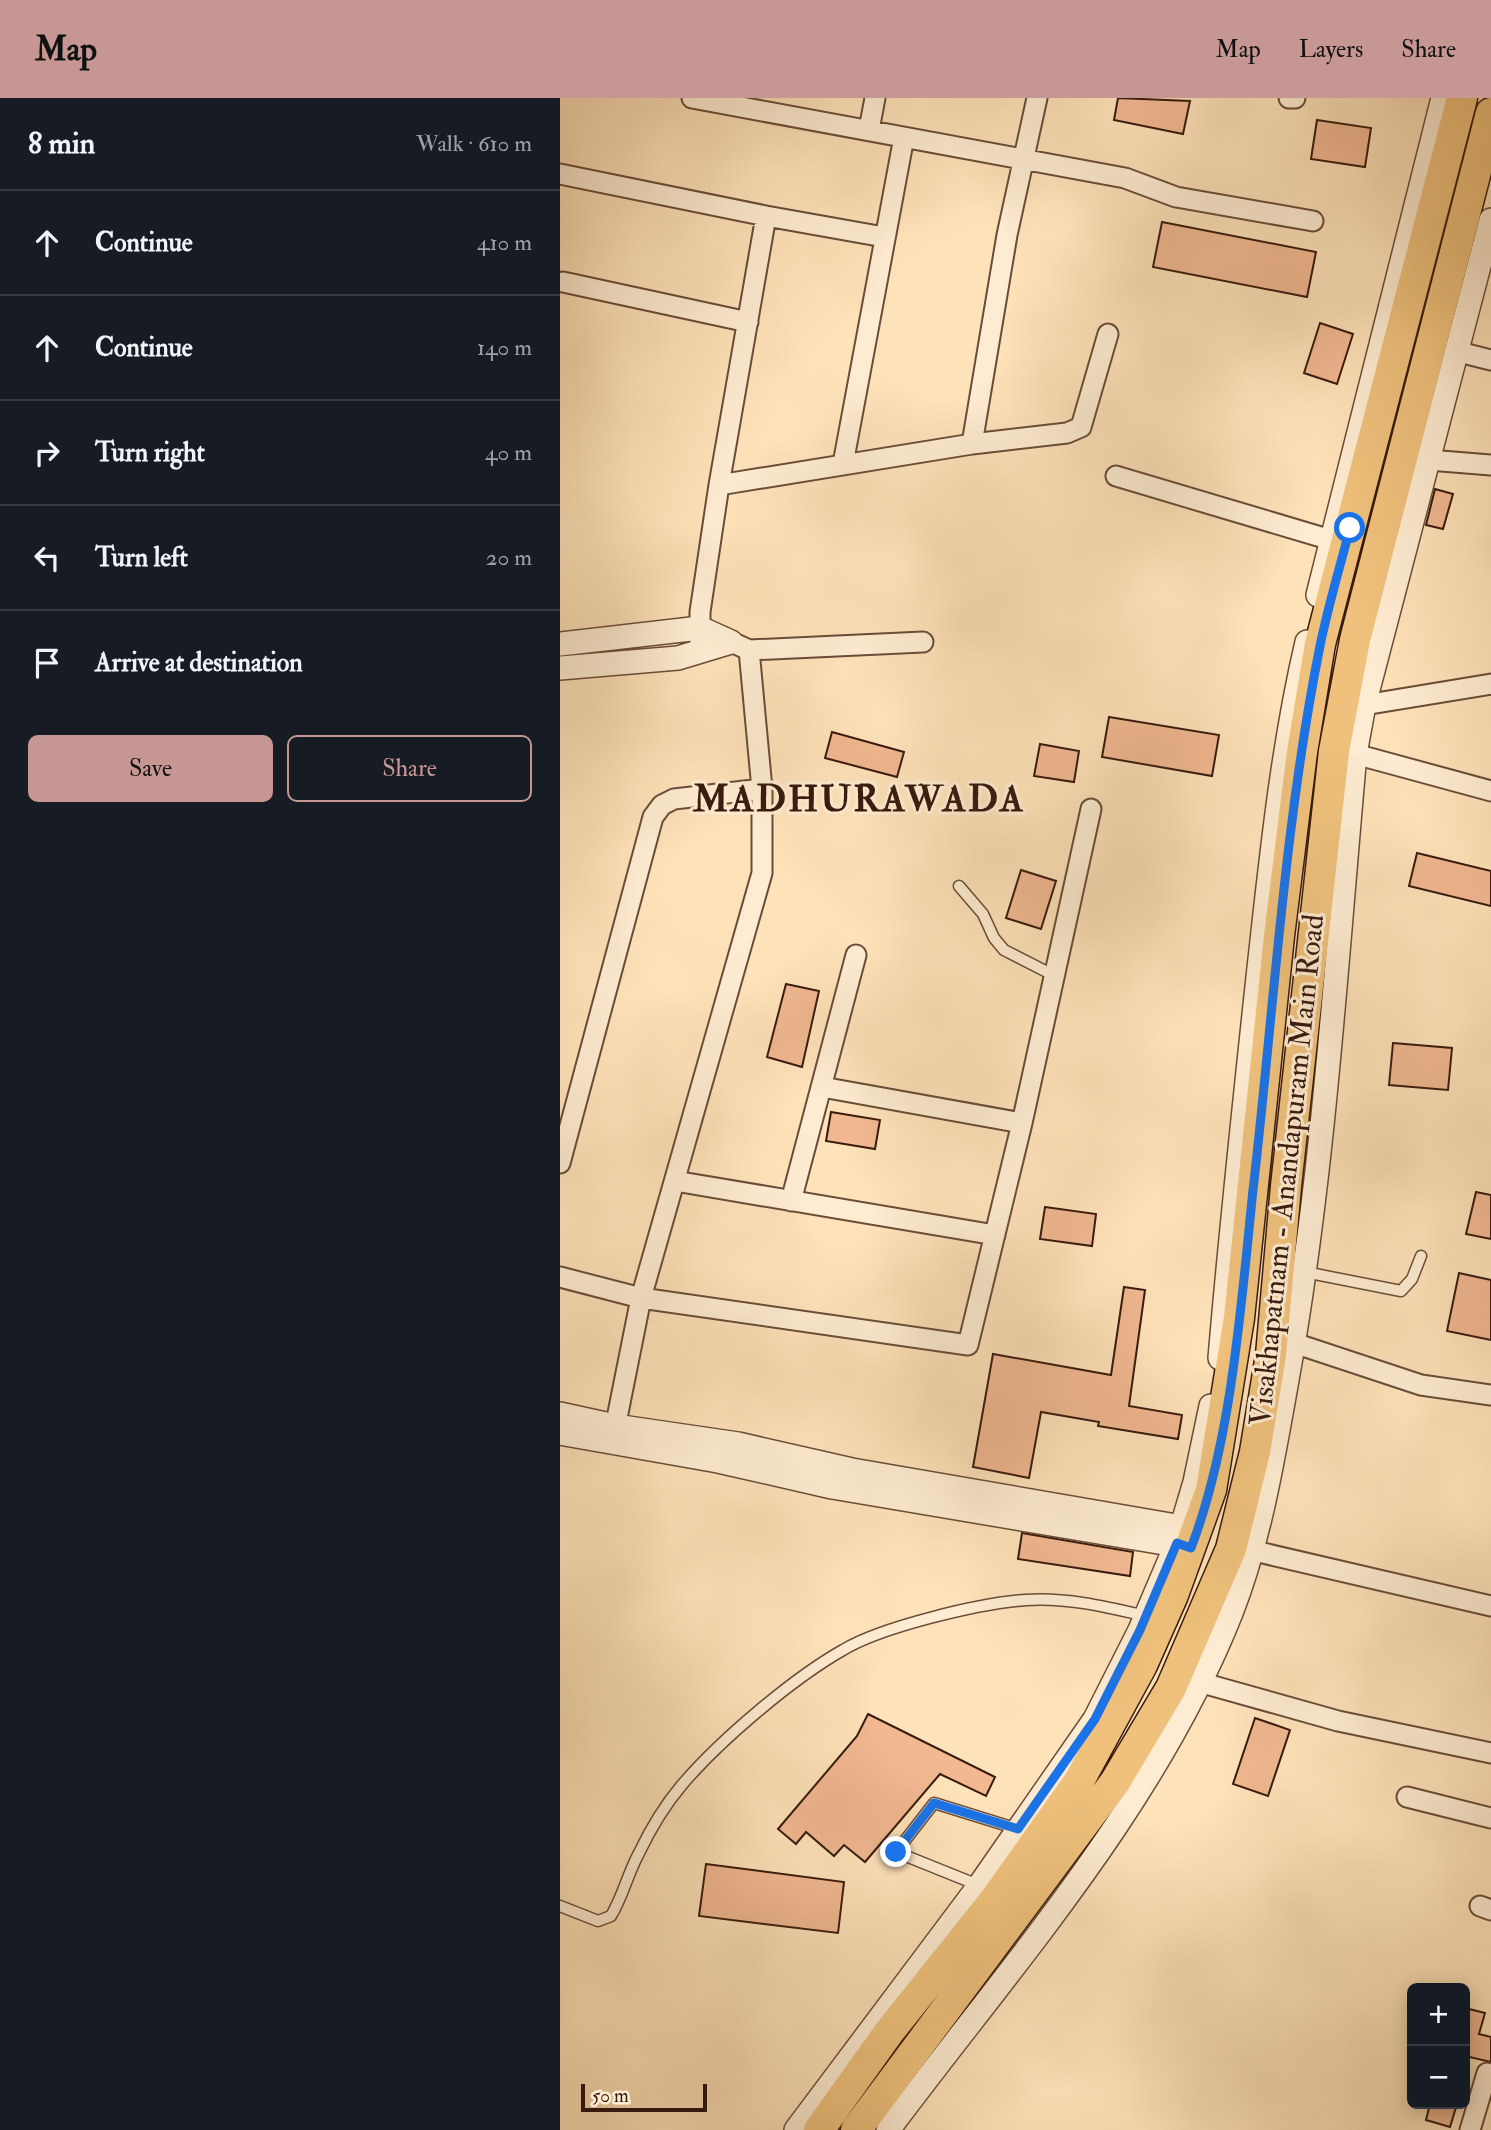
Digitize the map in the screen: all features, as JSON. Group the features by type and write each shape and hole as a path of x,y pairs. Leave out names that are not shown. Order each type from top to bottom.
{"main road":[{"name":"Visakhapatnam - Anandapuram Main Road","path":"819,2130 889,2032 996,1898 1079,1781 1142,1665 1187,1538 1211,1490 1239,1318 1301,752 1320,644 1462,98"},
{"name":"Visakhapatnam - Anandapuram Main Road","path":"856,2130 1115,1782 1171,1688 1231,1549 1255,1452 1271,1355 1286,1186 1334,751 1355,640 1491,113"}],"street":[{"path":"692,98 748,103 869,130 1125,178 1194,201 1314,221"},
{"path":"869,130 875,98"},
{"path":"972,444 1021,160 1037,98"},
{"path":"1289,98 1295,98"},
{"path":"796,2130 979,1886 1095,1719 1187,1538 1195,1482 1219,1367 1233,1204 1267,897 1298,684 1331,540 1443,98"},
{"path":"842,464 904,136"},
{"path":"560,174 884,237"},
{"path":"560,668 678,658 700,639 719,485 766,216"},
{"path":"888,2130 1150,1777 1199,1682 1231,1612 1267,1483 1294,1342 1317,1188 1355,754 1364,705 1455,351 1484,274 1491,219"},
{"path":"563,282 748,321"},
{"path":"719,485 972,444 1067,433 1081,427 1108,334"},
{"path":"1455,351 1491,360"},
{"path":"1429,460 1491,465"},
{"path":"1116,475 1331,540"},
{"path":"560,644 700,639 740,646 923,642"},
{"path":"614,1434 641,1298 762,873 762,789 740,646"},
{"path":"1364,705 1491,684"},
{"path":"1355,754 1491,790"},
{"path":"560,1163 653,817 662,805 674,799 762,789"},
{"path":"560,1277 641,1298 968,1345 1022,1123 1091,809"},
{"path":"791,1201 856,955"},
{"path":"822,1087 1022,1123"},
{"path":"675,1181 995,1235"},
{"path":"1294,1342 1421,1385 1491,1395"},
{"path":"560,1414 614,1434 832,1487 1187,1538"},
{"path":"560,1433 614,1434"},
{"path":"1250,1550 1491,1606"},
{"path":"1199,1682 1338,1721 1491,1753"},
{"path":"1407,1797 1491,1818"},
{"path":"1470,2130 1487,2073"}],"lane":[{"path":"959,886 983,914 994,938 1004,950 1055,976"},
{"path":"1304,1272 1401,1291 1412,1279 1421,1255"},
{"path":"560,1906 598,1921 611,1916 638,1853 680,1787 721,1744 771,1702 841,1650 881,1633 970,1609 1026,1600 1090,1603 1146,1616"},
{"path":"979,1886 896,1852 934,1803 1018,1829"}],"building":[{"path":"1118,98 1190,101 1183,134 1114,120"},
{"path":"1317,120 1371,128 1365,167 1311,159"},
{"path":"1162,222 1316,252 1307,297 1153,267"},
{"path":"1320,323 1353,334 1337,384 1304,373"},
{"path":"1435,489 1453,494 1443,529 1426,525"},
{"path":"1109,717 1219,735 1212,776 1102,757"},
{"path":"832,732 904,752 897,777 825,758"},
{"path":"1040,744 1079,751 1074,782 1034,776"},
{"path":"1417,853 1491,871 1491,906 1409,886"},
{"path":"1021,870 1056,881 1041,929 1006,918"},
{"path":"786,984 819,991 802,1067 767,1057"},
{"path":"1393,1043 1452,1048 1448,1090 1389,1085"},
{"path":"831,1112 880,1120 875,1149 826,1141"},
{"path":"1476,1192 1491,1195 1491,1239 1466,1234"},
{"path":"1045,1207 1096,1214 1092,1246 1040,1239"},
{"path":"1459,1273 1491,1280 1491,1340 1447,1331"},
{"path":"1124,1287 1145,1290 1129,1406 1182,1415 1178,1439 1098,1426 1099,1422 1041,1412 1029,1478 973,1467 993,1354 1111,1375"},
{"path":"1022,1533 1133,1552 1130,1576 1018,1559"},
{"path":"868,1714 995,1777 986,1796 940,1774 865,1862 844,1845 834,1856 806,1832 796,1844 778,1829 857,1736"},
{"path":"1255,1718 1290,1730 1268,1796 1233,1784"},
{"path":"706,1864 844,1882 838,1933 699,1916"},
{"path":"1470,2009 1485,2013 1479,2034 1491,2037 1491,2062 1470,2057"},
{"path":"1429,2109 1455,2109 1450,2127 1426,2120"}],"district":[{"name":"MADHURAWADA","path":"859,799"}],"route":[{"path":"896,1852 934,1803 949,1810 1018,1829 1095,1719 1140,1630 1177,1543 1191,1548 1196,1535 1211,1490 1239,1318 1301,752 1320,644 1350,528"}]}
